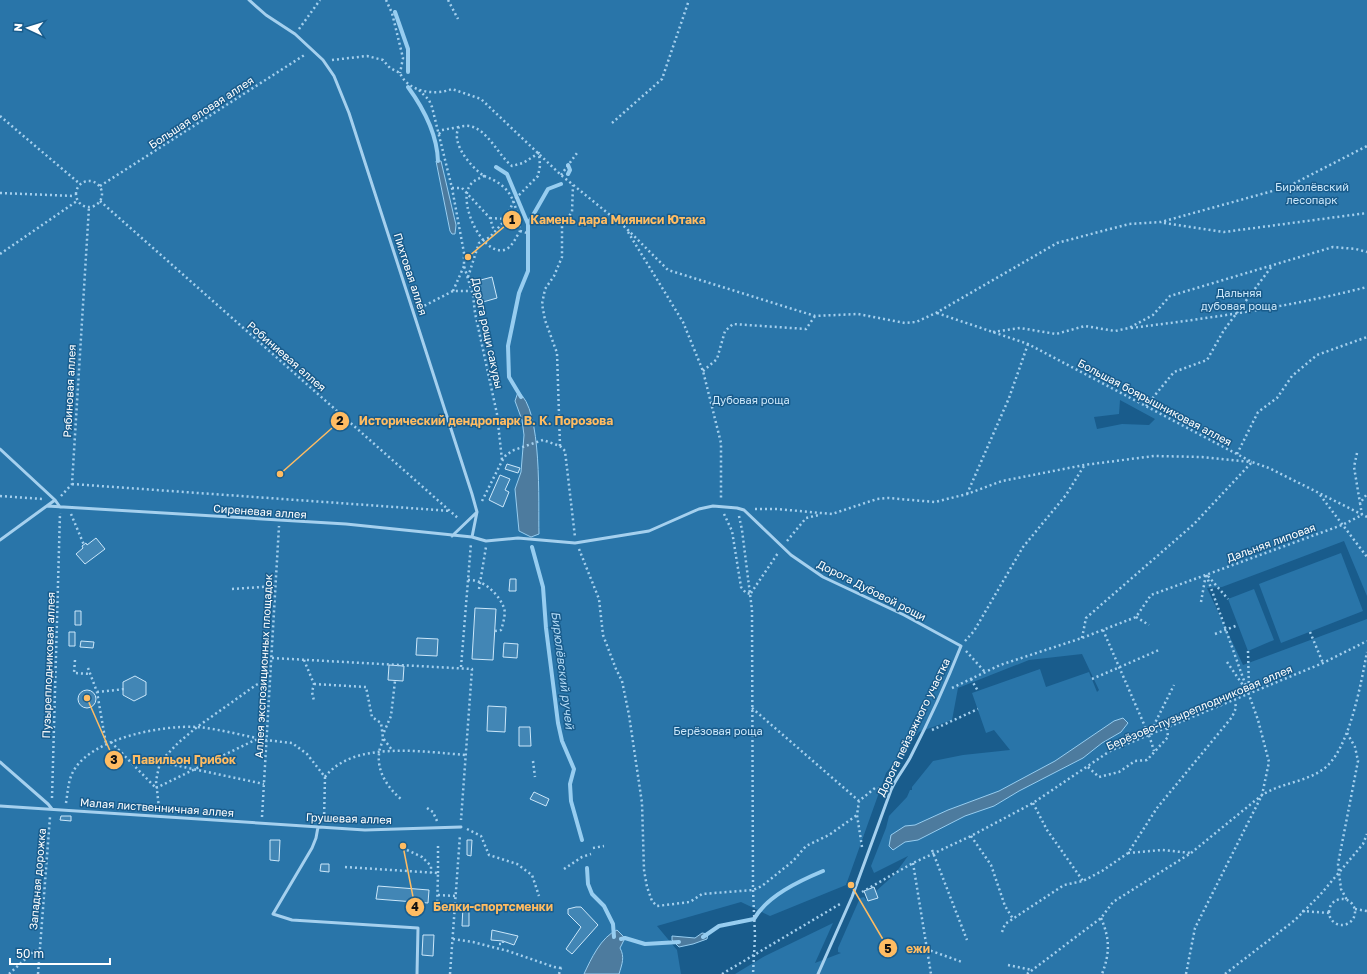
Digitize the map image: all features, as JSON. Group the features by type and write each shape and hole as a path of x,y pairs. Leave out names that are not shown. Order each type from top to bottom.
{"lane":[{"name":"Пихтовая аллея","path":"249,0 266,15 295,34 311,51 323,60 334,76 349,112 478,512"},
{"path":"0,449 55,500 60,508"},
{"path":"0,540 55,500"},
{"name":"Сиреневая аллея","path":"47,506 279,522 346,524 472,537 486,540 518,538 575,542 649,530 699,509 721,506"},
{"path":"721,506 744,510"},
{"name":"Дорога Дубовой рощи","path":"744,510 782,547 823,577 904,615 961,646"},
{"path":"452,536 478,512"},
{"path":"472,537 478,512"},
{"name":"Дорога пейзажного участка","path":"818,974 852,897 891,790 898,776 909,760 941,694 961,646"},
{"path":"0,762 52,809"},
{"name":"Малая лиственничная аллея","path":"0,806 261,823"},
{"name":"Грушевая аллея","path":"261,823 364,830 461,826"},
{"path":"318,827 312,848 273,914 292,920 418,928 417,974"}],"path":[{"path":"295,34 320,0"},
{"path":"386,0 392,13 403,58 400,73 403,80 424,92 444,92 452,89 480,99 562,175 626,228 668,270 816,316 858,314 905,323 916,322 936,313 1057,243 1129,224 1161,222 1287,188 1367,146"},
{"path":"448,0 458,19"},
{"path":"612,123 662,79 689,0"},
{"name":"Большая еловая аллея","path":"100,186 311,51"},
{"path":"326,57 333,60 367,56 382,60 390,68 400,73"},
{"name":"Дорога рощи сакуры","path":"418,89 429,100 452,188 464,253 464,266 473,295 475,313 498,414 502,461"},
{"path":"0,116 80,184"},
{"path":"439,134 442,130 466,125 480,130 512,166 539,153"},
{"path":"459,127 456,135 457,141 478,172 504,186 515,199 520,231 511,245 504,250 493,249 483,239 467,209 467,192 474,181 484,176"},
{"path":"468,277 479,243 483,239 490,237 506,219 515,199 538,176 540,166 539,153"},
{"path":"562,175 577,153"},
{"path":"90,180 100,186 102,194 100,201 95,206 84,207 77,201 76,190 80,184 90,180"},
{"path":"560,446 557,353 545,320 542,304 545,289 554,276 562,257 562,226 572,212 573,184"},
{"path":"452,188 462,188 467,192 490,218 494,232"},
{"path":"0,193 76,196"},
{"path":"0,254 77,201"},
{"name":"Робиниевая аллея","path":"100,201 464,523"},
{"name":"Рябиновая аллея","path":"72,484 89,207"},
{"path":"1161,222 1224,232 1367,213"},
{"path":"490,218 506,219"},
{"path":"626,228 683,322 703,371 721,443 721,506 726,521 732,531 741,587 746,593 751,594"},
{"path":"520,231 527,233"},
{"path":"1129,328 1153,315 1170,296 1301,256 1333,248 1356,249 1367,252"},
{"path":"453,291 464,266"},
{"path":"1146,406 1174,372 1207,360 1235,314 1272,266"},
{"path":"993,332 1020,328 1056,334 1085,326 1115,331 1235,314 1330,297 1367,287"},
{"path":"414,311 453,291 471,291"},
{"path":"473,295 480,292"},
{"name":"Большая боярышниковая аллея","path":"936,313 1028,344 1252,462 1269,468 1320,495 1367,517"},
{"path":"703,371 717,359 725,331 733,324 806,329 816,316"},
{"path":"1237,454 1258,412 1277,398 1292,376 1317,355 1367,336"},
{"path":"967,494 1009,398 1028,344"},
{"path":"478,512 506,455 514,450 543,440 560,446 565,452 575,542 584,560 599,599 603,635 622,681 628,708 642,803 644,870 647,887 652,901 657,906 690,902 702,894 753,890 768,882 793,861 806,846 829,835 857,815"},
{"path":"1356,453 1354,467 1362,515"},
{"path":"744,510 777,509 832,514 883,499 897,498 936,502 967,494 1002,481 1084,465 1154,456 1202,457 1222,461 1252,462"},
{"path":"1082,638 1086,618 1194,524 1252,462"},
{"path":"985,672 961,646 974,631 1023,547 1066,495 1084,465"},
{"path":"0,496 55,500 64,494 72,484 452,511"},
{"path":"1360,503 1367,494"},
{"path":"1320,495 1367,557"},
{"path":"60,508 70,513 84,545"},
{"path":"736,508 742,530 751,594 753,890 755,936 752,956 753,974"},
{"path":"751,594 782,547 806,518 821,514"},
{"name":"Дальняя липовая","path":"1136,617 1151,595 1342,525 1362,515"},
{"name":"Пузыреплодниковая аллея","path":"52,809 60,522"},
{"name":"Аллея экспозиционных площадок","path":"262,811 279,522"},
{"path":"479,589 486,549 486,540"},
{"path":"461,667 470,553"},
{"path":"1206,574 1228,599"},
{"path":"1201,602 1206,574"},
{"path":"1186,974 1195,928 1262,795 1269,762 1266,747 1249,695 1206,574"},
{"path":"468,580 480,582 492,590 504,609 504,623 501,630 495,631"},
{"path":"232,589 276,586"},
{"path":"941,694 985,672 1043,650 1082,638 1136,617 1149,625"},
{"path":"1215,634 1238,625"},
{"path":"1103,630 1149,736 1154,751"},
{"path":"1310,632 1323,663"},
{"path":"268,641 272,642"},
{"name":"Берёзово-пузыреплодниковая аллея","path":"722,974 852,897 913,863 971,836 1033,804 1110,751 1235,701 1323,663 1367,641"},
{"path":"1092,679 1159,650"},
{"path":"1248,650 1249,695"},
{"path":"1026,974 1101,918 1113,902 1191,854 1262,795 1273,788 1321,771 1330,763 1347,732 1358,698 1367,652"},
{"path":"272,658 461,667 472,669 450,974"},
{"path":"75,660 74,673 90,674"},
{"path":"304,660 314,684 312,692 314,701"},
{"path":"1227,662 1249,695"},
{"path":"88,668 97,692 106,744"},
{"path":"971,679 978,690"},
{"path":"395,681 391,716 384,733 379,753 380,765 389,789 401,799"},
{"path":"159,806 156,788 160,762 178,743 197,727 256,685 262,682 270,682"},
{"path":"314,684 366,687 372,717 381,722 384,733"},
{"path":"1149,736 1174,685"},
{"path":"97,692 125,689"},
{"path":"1002,932 1005,924 1064,885 1083,881 1102,871 1128,853 1157,808 1232,717 1236,708 1235,701"},
{"path":"752,708 859,801"},
{"path":"920,735 978,710"},
{"path":"66,810 69,782 74,770 94,750 111,742 152,731 197,727 266,740 292,743 307,754 325,777"},
{"path":"1088,767 1098,777 1119,772 1135,761 1147,760 1168,737 1167,728"},
{"path":"1347,732 1355,747 1358,761 1338,864 1341,889 1347,900 1355,909 1367,911"},
{"path":"383,738 392,751"},
{"path":"156,788 255,740 266,740"},
{"path":"111,742 156,788"},
{"path":"323,827 325,777 332,768 362,754 392,751 466,755"},
{"path":"533,761 535,777"},
{"path":"160,762 191,770 264,784"},
{"path":"865,862 858,834 857,815 859,801 875,788 891,790"},
{"path":"1033,804 1047,830 1083,881"},
{"path":"427,808 433,812 438,827"},
{"name":"Западная дорожка","path":"38,974 52,809"},
{"path":"461,826 481,836 489,855 517,864 532,875 539,896"},
{"path":"1225,974 1295,920 1302,911 1320,895 1363,844 1367,834"},
{"path":"971,836 991,865 1005,906 1013,919"},
{"path":"437,912 438,844"},
{"path":"594,848 604,846"},
{"path":"407,850 422,857 431,866 431,873"},
{"path":"932,850 966,940"},
{"path":"1128,853 1162,850 1191,854"},
{"path":"564,869 582,857 591,854"},
{"path":"913,863 931,974"},
{"path":"345,866 438,873"},
{"path":"438,895 456,896"},
{"path":"1347,900 1338,899 1331,904 1329,913 1334,922 1344,925 1353,919 1355,909"},
{"path":"1302,911 1329,913"},
{"path":"1101,918 1107,931 1109,956 1102,974"},
{"path":"453,939 501,949 554,967 563,968 559,974"},
{"path":"499,944 502,944 503,941"},
{"path":"926,949 962,962"},
{"path":"9,974 34,951 40,950"},
{"path":"1008,965 1032,970"}],"green space":[{"path":"0,0 1367,0 1367,596 1344,541 1222,587 1207,588 1243,665 1367,619 1367,974 735,974 765,956 833,923 815,963 841,953 838,952 838,948 860,898 864,897 866,900 894,875 908,856 874,873 871,866 886,828 889,816 907,797 910,790 912,790 912,787 933,761 963,755 1010,750 994,730 986,733 972,693 1040,669 1046,687 1089,672 1097,692 1099,690 1082,654 1029,660 958,688 952,720 919,732 886,773 846,885 770,916 741,902 657,926 677,950 681,974 0,974","holes":["1120,400 1155,419 1149,425 1122,424 1097,429 1094,417 1119,414"]},
{"path":"1341,553 1363,611 1281,643 1259,584"},
{"path":"1254,589 1274,640 1248,651 1228,599"}],"shaded area":[{"path":"436,161 441,161 456,225 455,234 452,234 450,231"},
{"path":"518,392 526,402 532,417 538,458 539,534 531,537 519,531 515,489 521,472 524,435 522,420 515,401"},
{"path":"1123,718 1128,723 1121,732 1102,743 1083,758 1019,791 994,806 965,816 918,840 905,842 893,850 889,846 891,835 905,826 915,825 948,810 999,791 1055,761 1114,721"},
{"path":"617,930 625,938 620,948 623,958 619,974 584,974 593,955 601,943 611,933"},
{"path":"702,933 708,934 707,939 693,944 679,947 672,940 672,936 695,938"}],"building":[{"path":"492,277 497,298 483,302 477,281"},
{"path":"507,464 520,468 518,473 505,469"},
{"path":"500,475 510,479 505,490 509,492 503,507 489,500"},
{"path":"96,538 105,549 85,564 76,554 83,548 82,546 86,543 87,545"},
{"path":"510,579 516,579 516,591 509,591"},
{"path":"475,608 496,609 493,660 472,659"},
{"path":"75,611 81,611 81,625 75,625"},
{"path":"69,632 75,632 75,646 69,646"},
{"path":"417,638 438,639 437,656 416,655"},
{"path":"81,641 94,642 93,648 80,647"},
{"path":"504,643 518,644 517,658 503,657"},
{"path":"389,665 404,666 403,681 388,680"},
{"path":"135,676 146,682 146,695 134,701 123,695 123,682"},
{"path":"87,690 93,693 96,699 93,705 87,708 81,705 78,699 81,693"},
{"path":"488,706 506,707 505,732 487,731"},
{"path":"519,727 530,727 531,746 519,746"},
{"path":"534,792 549,799 546,806 530,799"},
{"path":"61,816 71,816 71,821 60,820"},
{"path":"270,840 280,840 279,861 270,860"},
{"path":"467,840 472,840 471,856 467,855"},
{"path":"321,864 329,864 329,872 320,871"},
{"path":"378,886 429,890 428,903 376,899"},
{"path":"874,887 878,898 868,901 864,891"},
{"path":"463,906 469,906 469,926 462,926"},
{"path":"581,907 598,925 572,954 566,949 581,927 568,914 568,909"},
{"path":"492,930 518,936 514,945 503,941 491,940"},
{"path":"423,935 434,935 433,956 422,955"}],"waterway":[{"path":"395,12 408,49 408,72"},
{"path":"408,87 429,122 435,141 438,161"},
{"name":"Бирюлёвский ручей","path":"568,165 570,170 568,174"},
{"path":"496,167 507,174 528,224"},
{"name":"Бирюлёвский ручей","path":"521,397 509,377 508,346 519,293 528,271 528,224 548,189 561,184"},
{"name":"Бирюлёвский ручей","path":"532,547 543,587 546,628 558,723 562,741 574,769 570,784 571,801 582,840"},
{"name":"Бирюлёвский ручей","path":"587,868 588,884 592,894 604,906 613,924 614,937"},
{"path":"703,937 719,926 754,919 775,896 804,879 823,871"},
{"path":"621,939 625,938 645,944 679,942"}],"place":[{"name":"Камень дара Мияниси Ютака","path":"468,257"},
{"name":"Исторический дендропарк В. К. Порозова","path":"280,474"},
{"name":"Павильон Грибок","path":"87,698"},
{"name":"Белки-спортсменки","path":"403,846"},
{"name":"ежи","path":"851,885"}],"park label":[{"name":"Бирюлёвский лесопарк","path":"1312,192"},
{"name":"Дальняя дубовая роща","path":"1239,298"},
{"name":"Дубовая роща","path":"751,399"},
{"name":"Берёзовая роща","path":"718,730"}]}
